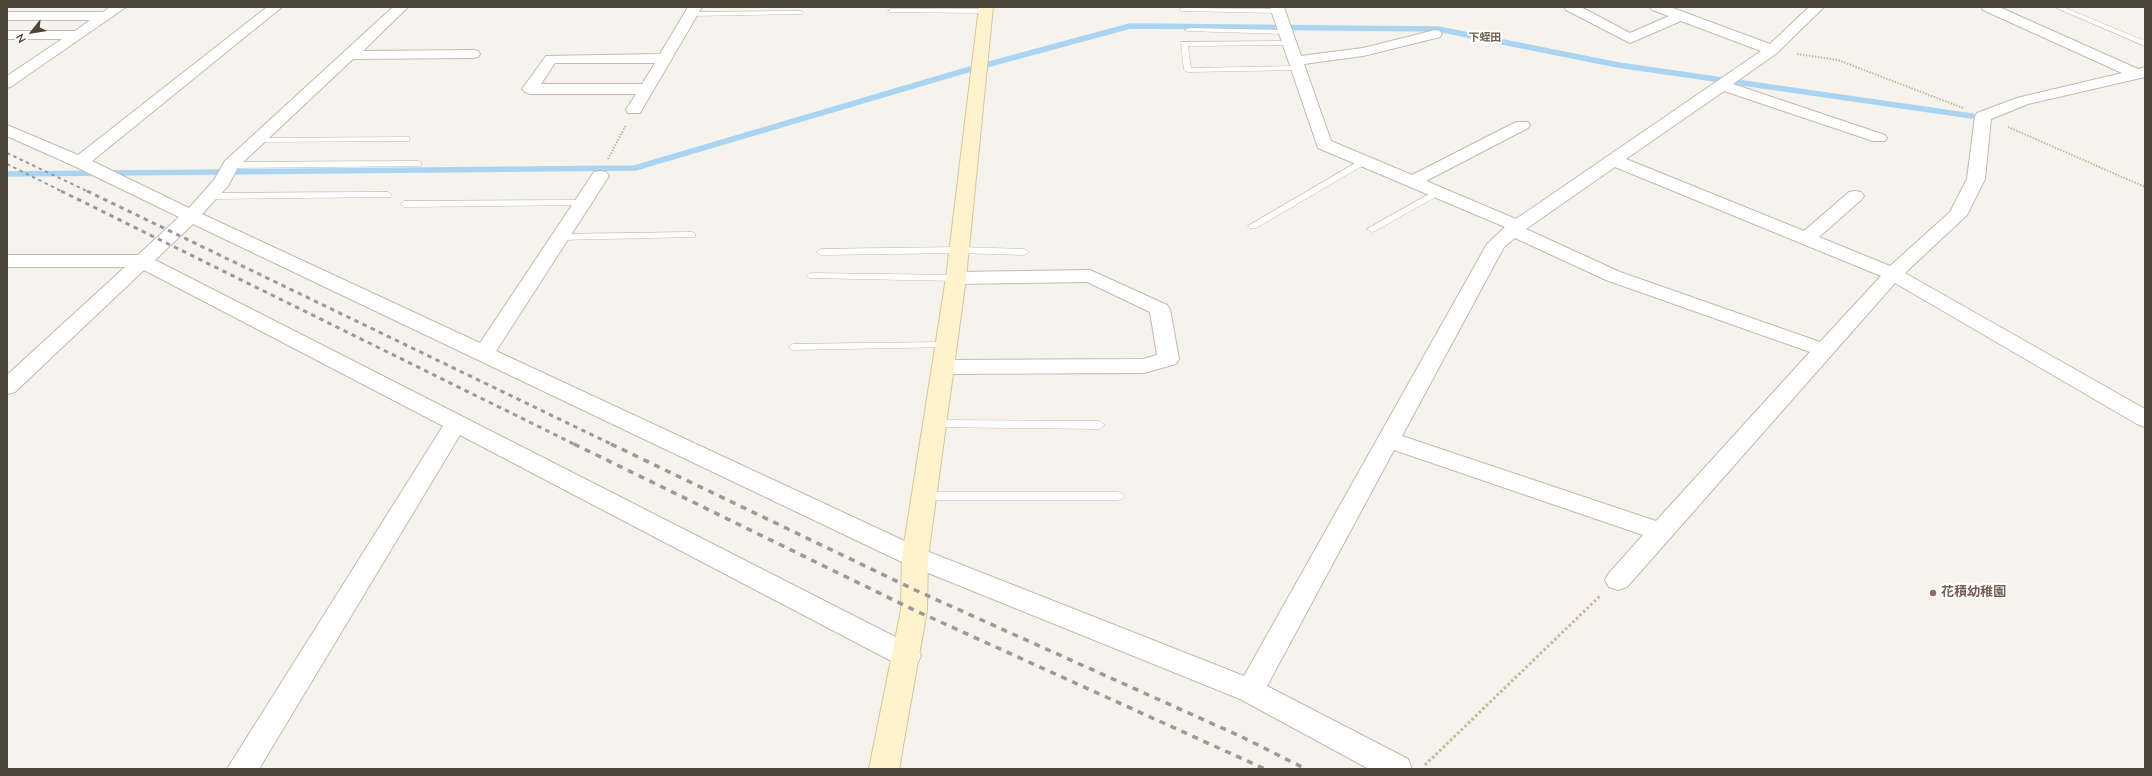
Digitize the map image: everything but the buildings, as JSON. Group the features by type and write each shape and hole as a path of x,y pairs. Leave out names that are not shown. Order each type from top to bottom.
{"street":[{"path":"7,83 119,7"},
{"path":"80,162 275,7"},
{"path":"7,387 191,216 222,182 232,165 401,7"},
{"path":"1571,7 1630,39 1681,16"},
{"path":"1657,7 1772,50"},
{"path":"1250,691 1496,244 1516,228 1772,50 1818,7"},
{"path":"1988,7 2141,73"},
{"path":"884,769 907,656 914,610 916,557 956,278 985,9"},
{"path":"1277,9 1324,144 1438,192 1516,228 1613,276 1824,350"},
{"path":"634,110 693,11"},
{"path":"7,16 106,16"},
{"path":"1297,64 1363,52 1435,34"},
{"path":"7,35 78,35"},
{"path":"350,55 473,54"},
{"path":"646,89 530,88 551,59 665,58"},
{"path":"1618,580 1892,274 1958,215 1976,179 1983,116 2023,101 2141,73"},
{"path":"1722,85 1879,138"},
{"path":"1413,181 1522,124"},
{"path":"7,130 80,162 191,216 916,557 1250,691 1397,769"},
{"path":"1613,160 1892,274 2145,419"},
{"path":"484,353 600,176"},
{"path":"1806,239 1855,196"},
{"path":"7,261 142,261 907,656"},
{"path":"943,367 1144,366 1168,359 1160,309 1090,276 956,278"},
{"path":"242,769 456,423"},
{"path":"1388,440 1661,532"}],"lane":[{"path":"2057,7 2145,44"},
{"path":"891,11 985,9"},
{"path":"1182,10 1277,9"},
{"path":"693,11 801,13"},
{"path":"1189,30 1287,37"},
{"path":"1287,37 1184,44 1188,70 1297,64"},
{"path":"258,140 406,139"},
{"path":"1253,226 1364,161"},
{"path":"232,165 418,164"},
{"path":"1372,229 1438,192"},
{"path":"209,196 388,195"},
{"path":"404,204 582,203"},
{"path":"560,237 692,235"},
{"path":"821,252 958,250 1024,252"},
{"path":"812,276 956,278"},
{"path":"793,347 946,345"},
{"path":"934,424 1098,425"},
{"path":"924,496 1118,496"}],"path":[{"path":"1772,50 1838,60 1983,116 2145,187"},
{"path":"600,176 634,110"},
{"path":"1420,769 1618,580"}],"waterway":[{"path":"7,174 635,168 960,72 1130,26 1438,29 1618,65 1972,116"}],"railway":[{"path":"7,153 89,192"},
{"path":"7,164 61,191"},
{"path":"61,191 576,445"},
{"path":"87,191 613,445"},
{"path":"574,444 914,610 1265,769"},
{"path":"611,444 915,590 1242,737 1306,769"}],"place":[{"name":"花積幼稚園","path":"1933,593"}],"district":[{"name":"下蛭田","path":"1485,38"}]}
